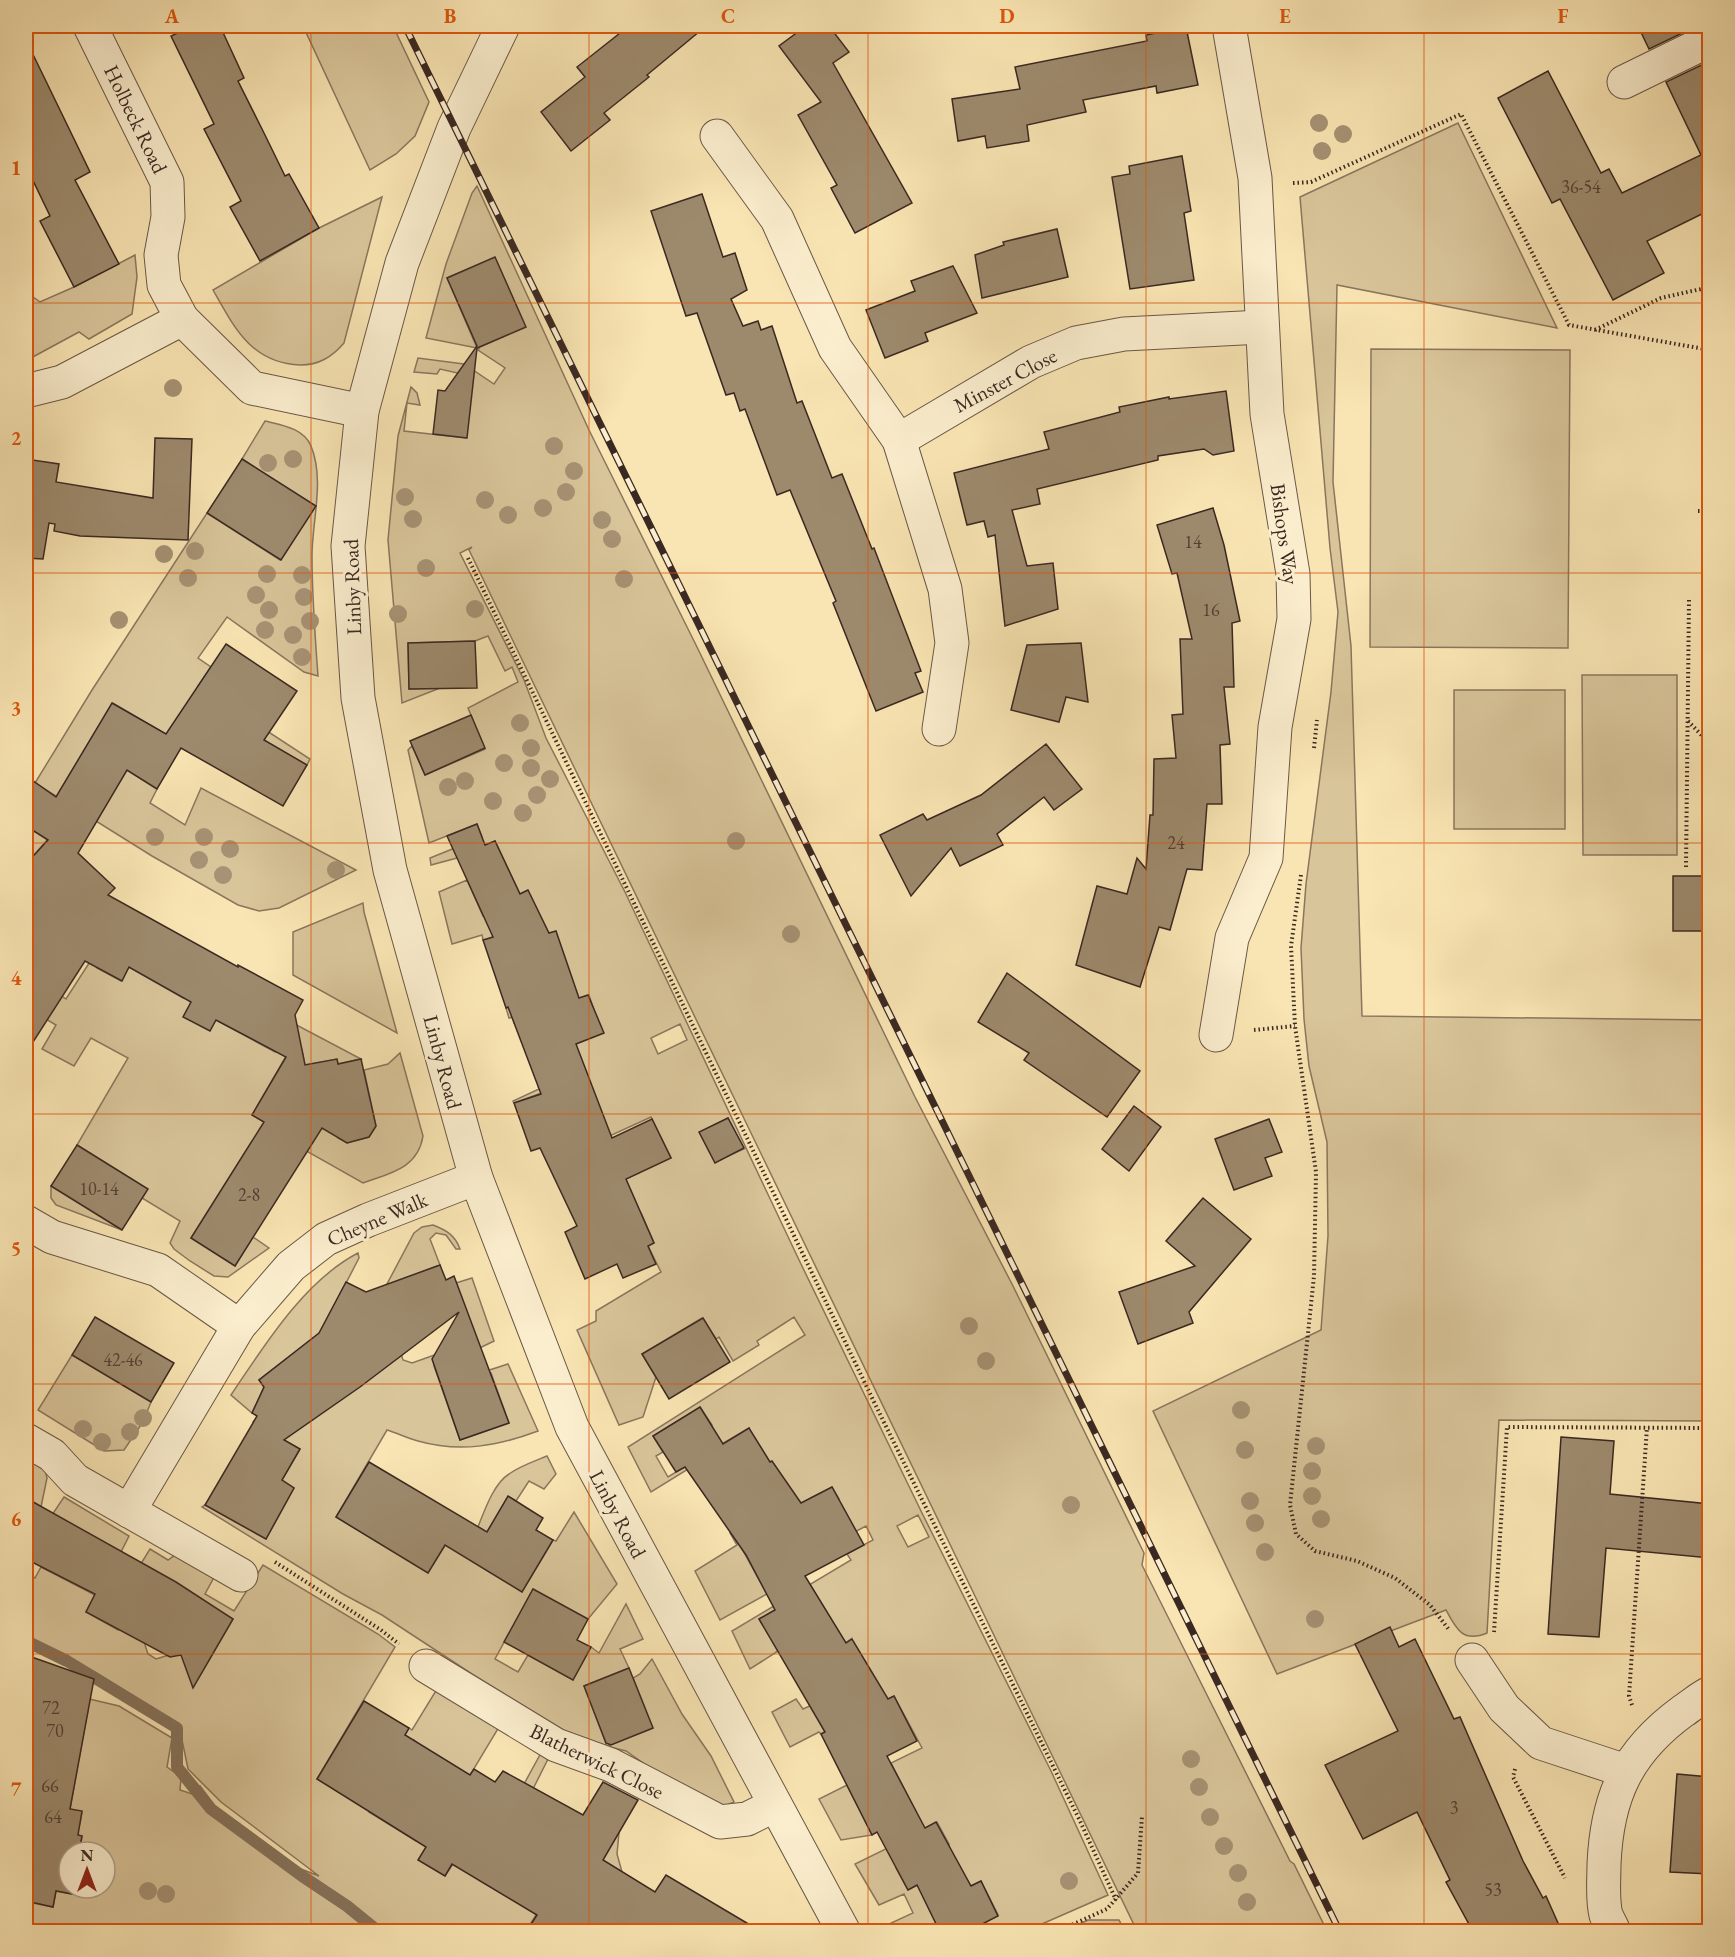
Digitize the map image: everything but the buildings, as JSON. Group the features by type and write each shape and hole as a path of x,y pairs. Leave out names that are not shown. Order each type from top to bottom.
{"street":[{"name":"Holbeck Road","path":"90,26 167,182 168,217 161,255 164,285 182,319 252,388 362,411"},
{"name":"Linby Road","path":"503,26 454,128 402,263 362,411 348,546 358,698 390,870 476,1178 572,1427 844,1932"},
{"name":"Bishops Way","path":"1216,1035 1232,938 1266,858 1275,727 1294,619 1293,573 1267,414 1255,178 1229,26"},
{"path":"1624,82 1710,40"},
{"path":"717,136 777,219 835,348 899,440 945,589 952,643 939,729"},
{"path":"26,391 62,382 182,319"},
{"name":"Minster Close","path":"899,440 1032,362 1076,343 1124,334 1262,327"},
{"name":"Cheyne Walk","path":"129,1511 239,1326 291,1266 326,1239 476,1178"},
{"path":"26,1222 52,1237 158,1270 239,1326"},
{"path":"26,1440 52,1455 75,1480 241,1575"},
{"path":"1472,1660 1504,1708 1541,1743 1635,1759"},
{"name":"Blatherwick Close","path":"426,1666 556,1745 611,1765 720,1822 747,1819 775,1805"},
{"path":"1614,1932 1606,1914 1604,1877 1605,1833 1612,1803 1635,1759 1665,1724 1710,1693"}],"path":[{"path":"1290,183 1311,182 1461,114 1569,325 1710,350"},
{"path":"1289,174 1291,189"},
{"path":"1595,330 1661,298 1710,287"},
{"path":"1698,511 1710,511"},
{"path":"468,558 870,1393 1080,1821 1116,1900"},
{"path":"1686,867 1689,599"},
{"path":"1313,759 1318,711"},
{"path":"1688,721 1710,744"},
{"path":"1301,873 1291,946 1294,1014 1316,1172 1314,1276 1290,1505 1296,1534 1316,1551 1357,1561 1395,1578 1430,1605 1472,1660 1494,1637 1507,1427 1710,1428"},
{"path":"1635,1759 1629,1696 1647,1427"},
{"path":"270,1559 381,1630 426,1666"},
{"path":"1521,1724 1514,1777 1566,1880"},
{"path":"1056,1932 1107,1909 1138,1874 1142,1816"}],"shaded area":[{"path":"303,26 393,26 429,102 415,136 396,154 370,170"},
{"path":"1458,123 1557,328 1337,285 1333,482 1351,646 1362,1016 1709,1020 1709,1421 1499,1420 1487,1633 1479,1636 1466,1635 1453,1623 1446,1610 1277,1674 1153,1411 1321,1330 1328,1236 1327,1142 1309,1066 1304,1019 1301,948 1306,884 1331,692 1338,612 1330,548 1300,197"},
{"path":"477,186 589,430 915,1097 1013,1286 1144,1553 1142,1565 1327,1931 1137,1931 469,550 472,547 460,553 524,680 546,738 625,892 800,1262 1051,1771 1108,1895 1026,1931 988,1931 984,1923 998,1915 981,1881 928,1906 940,1931 893,1931 889,1924 913,1913 904,1894 879,1905 855,1864 896,1844 916,1812 891,1763 922,1748 894,1696 821,1734 819,1732 790,1747 772,1712 796,1699 803,1709 821,1701 851,1639 845,1643 812,1588 759,1619 778,1651 750,1669 732,1631 851,1560 847,1554 873,1540 866,1526 845,1537 827,1505 839,1499 832,1487 811,1498 741,1547 767,1594 720,1620 695,1571 737,1545 730,1533 770,1506 751,1475 749,1428 710,1451 712,1425 700,1407 653,1436 663,1452 656,1456 668,1477 704,1455 706,1458 651,1492 628,1447 805,1335 794,1317 757,1341 759,1345 733,1361 719,1337 716,1339 702,1318 642,1354 656,1377 643,1417 619,1425 577,1330 596,1321 596,1311 661,1272 648,1246 654,1243 641,1213 617,1223 617,1183 671,1158 651,1117 566,1156 588,1076 514,1103 513,1101 539,1089 538,1085 596,1016 589,995 514,1023 513,1017 509,1018 506,1008 574,985 543,935 483,940 482,935 452,944 439,892 467,880 483,916 528,890 520,894 495,841 457,858 431,865 430,858 482,837 477,824 429,843 408,750 412,746 425,775 485,749 468,708 518,682 512,667 505,671 488,636 475,641 408,643 409,689 440,688 402,703 388,540 398,436 411,387 417,393 420,405 407,403 404,431 466,438 471,376 440,369 437,374 414,372 418,358 464,364 494,384 505,368 478,350 480,347 525,327 495,258 447,278 477,348 426,338 446,264 472,193","holes":["680,1024 687,1040 658,1054 651,1038","728,1118 744,1149 715,1162 700,1132","918,1515 929,1537 908,1547 897,1526","937,1822 949,1844 951,1867 908,1890 896,1868 906,1862 897,1844"]},
{"path":"382,197 344,343 325,359 307,365 283,363 256,350 237,329 213,290 319,228"},
{"path":"135,255 137,277 132,314 89,339 79,332 26,359 26,292 40,302"},
{"path":"1371,349 1570,350 1568,648 1370,647"},
{"path":"265,421 298,431 308,440 315,459 317,501 312,571 318,676 304,672 227,617 198,658 211,667 198,686 310,759 307,765 223,717 201,755 113,703 61,789 127,770 157,789 150,803 185,825 201,788 356,870 279,908 259,911 238,905 152,856 35,783 92,690 207,513 280,560 315,506 242,459"},
{"path":"1582,675 1677,675 1677,855 1583,855"},
{"path":"1454,690 1565,690 1565,829 1454,829"},
{"path":"26,826 48,839 26,864"},
{"path":"36,898 28,973 66,999 93,957 97,968 121,981 129,967 183,998 197,973 216,1020 275,1052 291,1022 361,1059 338,1064 337,1059 305,1065 302,1050 288,1053 252,1115 297,1141 304,1131 336,1127 338,1138 347,1143 369,1137 376,1126 364,1070 388,1064 400,1053 423,1136 415,1155 402,1168 363,1183 273,1132 252,1141 191,1238 235,1266 253,1237 269,1248 228,1277 214,1276 190,1261 170,1243 180,1221 142,1198 147,1189 77,1145 128,1058 91,1038 74,1066 42,1049 56,1025 26,1007 26,909"},
{"path":"363,903 397,1033 293,975 293,932"},
{"path":"51,1186 122,1230 56,1205 51,1198"},
{"path":"433,1225 450,1234 460,1249 456,1249 446,1235 436,1233 430,1239 440,1265 397,1281 400,1350 403,1360 412,1363 477,1340 456,1283 472,1278 494,1341 461,1357 434,1366 460,1440 509,1423 491,1373 470,1380 468,1377 508,1364 538,1431 494,1444 449,1447 414,1440 387,1430 336,1517 428,1573 452,1534 471,1543 491,1496 502,1480 518,1469 547,1456 556,1474 544,1489 529,1481 516,1501 508,1497 470,1560 522,1592 553,1540 556,1541 574,1512 617,1584 588,1619 533,1589 495,1659 518,1672 528,1655 573,1680 591,1647 599,1653 626,1604 643,1639 620,1649 629,1668 584,1686 607,1746 653,1728 633,1678 640,1674 652,1659 682,1714 711,1756 734,1802 725,1806 709,1800 656,1772 626,1751 578,1739 382,1615 343,1594 202,1507 205,1505 266,1539 294,1488 282,1480 300,1449 253,1422 332,1324 259,1380 264,1387 252,1413 231,1395 271,1336 303,1297 338,1265 358,1253 359,1258 329,1316 361,1333 414,1233 422,1227"},
{"path":"72,1355 151,1402 143,1422 124,1450 104,1451 38,1410"},
{"path":"26,1456 44,1465 47,1478 41,1507 26,1498"},
{"path":"64,1497 129,1536 121,1552 36,1539"},
{"path":"150,1549 168,1560 182,1550 218,1570 205,1594 234,1611 263,1565 378,1634 395,1647 317,1779 363,1807 409,1728 412,1730 437,1689 499,1727 419,1860 445,1876 524,1784 541,1753 549,1757 534,1787 479,1880 526,1908 585,1812 619,1833 617,1854 622,1872 579,1846 526,1931 26,1931 28,1902 53,1907 56,1891 57,1900 117,1900 117,1840 81,1840 82,1836 58,1831 80,1824 82,1812 70,1809 88,1709 66,1705 68,1694 119,1706 172,1738 167,1767 181,1777 180,1790 192,1794 200,1786 215,1806 301,1869 319,1876 221,1802 188,1769 180,1730 174,1721 98,1674 26,1635 26,1573 35,1578 41,1567 95,1595 86,1612 118,1630 149,1627 145,1645 148,1654 156,1659 172,1654 179,1645 200,1675 233,1619 204,1602 124,1591","holes":["414,1740 453,1783 416,1841 369,1812"]},
{"path":"847,1785 872,1835 841,1840 819,1799"},
{"path":"39,1841 57,1845 57,1848"},
{"path":"1088,1920 1119,1920 1125,1931 1064,1931"}],"waterway":[{"path":"26,1641 67,1661 177,1728 177,1767 211,1809 347,1906 379,1932"}],"railway":[{"path":"405,26 1340,1932"}]}
